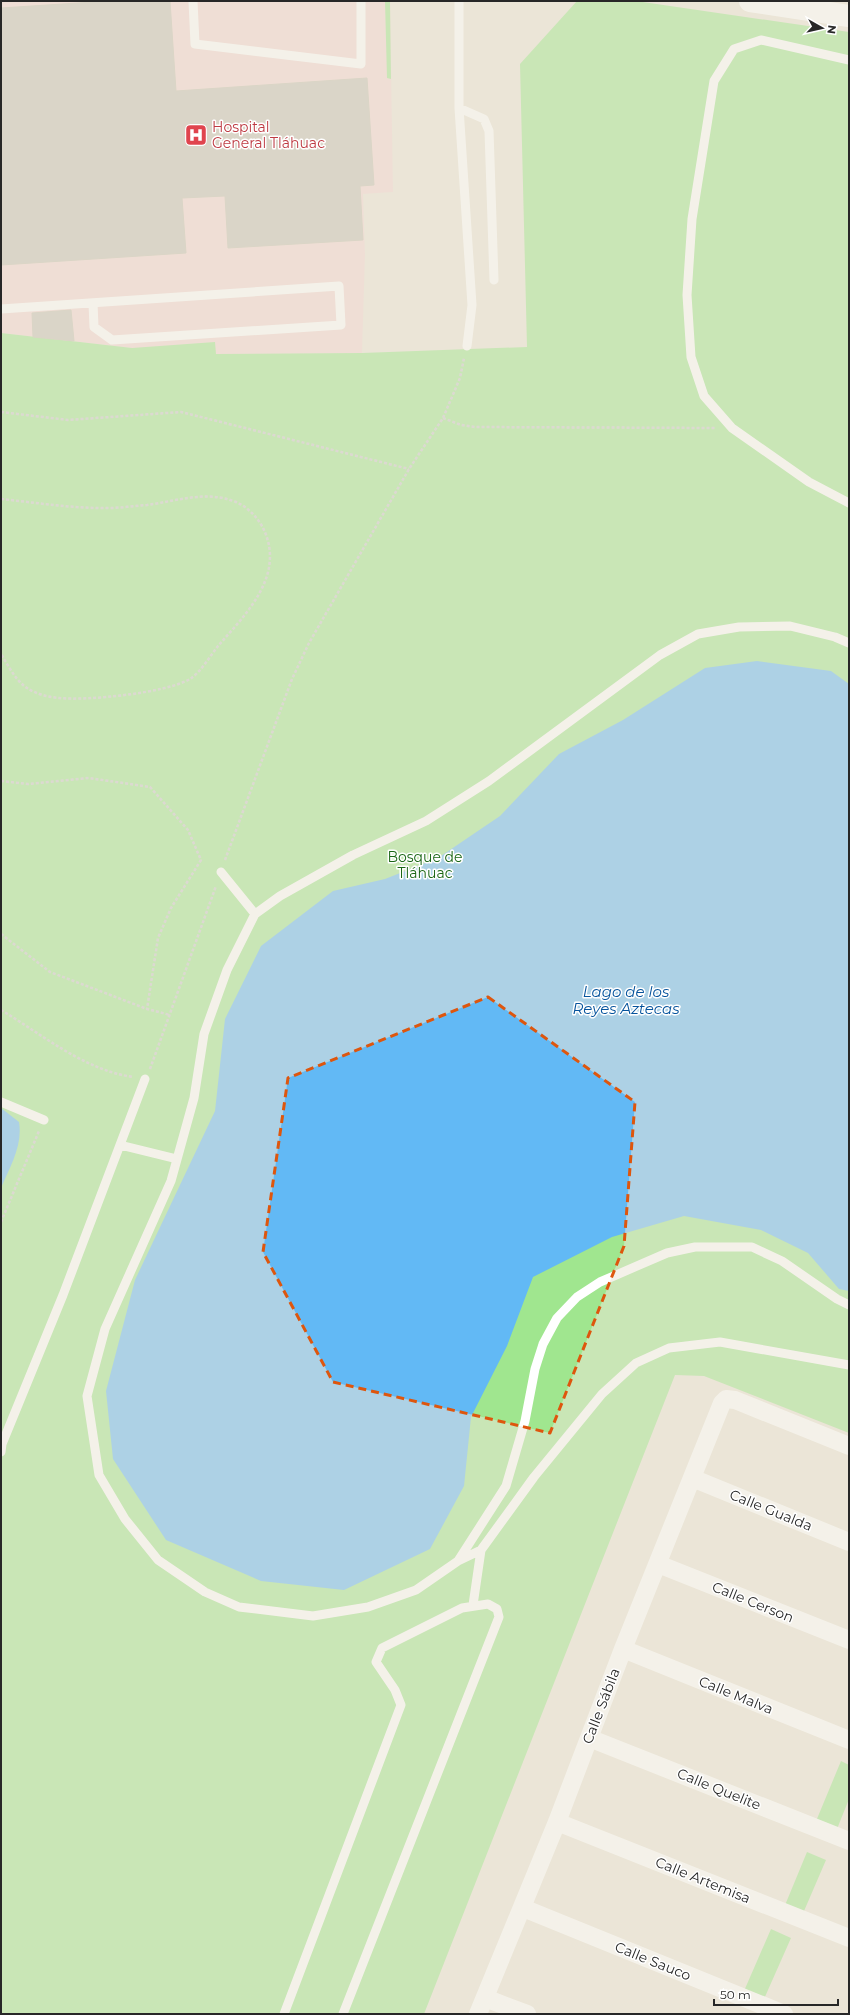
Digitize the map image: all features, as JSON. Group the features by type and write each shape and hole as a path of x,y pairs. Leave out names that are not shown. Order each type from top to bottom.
{"main road":[{"path":"750,1 849,16"}],"street":[{"name":"Calle Sábila","path":"478,2014 523,1908 623,1649 722,1403 726,1399 735,1400 849,1446"},
{"name":"Calle Gualda","path":"692,1478 849,1542"},
{"name":"Calle Cerson","path":"658,1564 849,1640"},
{"name":"Calle Malva","path":"623,1649 849,1740"},
{"name":"Calle Quelite","path":"589,1738 849,1841"},
{"name":"Calle Artemisa","path":"557,1822 849,1938"},
{"name":"Calle Sauco","path":"523,1908 784,2014"},
{"path":"485,1998 527,2014"}],"lane":[{"path":"194,1 195,44 361,64 361,1"},
{"path":"459,1 459,108 472,305 467,346"},
{"path":"849,60 761,40 734,49 714,81 692,219 687,295 691,357 704,396 732,428 808,482 849,503"},
{"path":"459,108 484,119 489,131 494,280"},
{"path":"1,309 339,286 341,325 112,340 94,327 93,303"},
{"path":"481,1550 458,1561 416,1590 368,1608 313,1616 239,1607 205,1592 158,1560 125,1519 98,1475 86,1396 105,1329 171,1181 194,1098 204,1034 227,970 255,914 280,896 353,855 426,821 489,781 660,655 698,634 739,627 790,626 836,636 849,643"},
{"path":"221,872 255,914"},
{"path":"1,1452 2,1444 63,1295 145,1079"},
{"path":"1,1102 44,1120"},
{"path":"120,1145 177,1159"},
{"path":"458,1561 506,1486 525,1421 535,1369 543,1344 557,1318 577,1297 600,1282 667,1253 695,1247 752,1247 782,1261 837,1299 849,1305"},
{"path":"473,1605 481,1550 534,1477 602,1394 636,1363 669,1348 720,1342 849,1364"},
{"path":"284,2014 401,1705 395,1690 376,1662 382,1648 462,1608 473,1605 488,1604 497,1609 499,1617 343,2014"}],"path":[{"path":"1,1010 92,1066 116,1074 145,1079 170,1015 292,679 309,643 408,469 443,418 460,378 467,346"},
{"path":"1,412 68,420 181,412 408,469"},
{"path":"443,418 461,425 475,427 732,428"},
{"path":"1,499 82,508 148,505 188,497 207,496 236,502 249,511 261,524 270,544 270,567 266,582 245,615 192,678 179,684 160,689 94,698 59,698 40,694 26,687 14,675 1,654"},
{"path":"1,780 28,784 89,778 150,787 188,830 201,860 171,908 158,938 148,1009"},
{"path":"1,934 50,972 148,1009 170,1015"},
{"path":"1,1222 44,1120"}],"highlighted area":[{"path":"488,997 635,1102 624,1246 550,1433 333,1382 263,1252 288,1078"}],"shaded area":[{"name":"Hospital General Tláhuac","path":"1,1 390,1 393,192 363,194 365,255 362,353 193,355 1,333"}],"green space":[{"path":"385,1 390,1 391,79 387,78"},
{"name":"Bosque de Tláhuac","path":"577,1 636,1 849,32 849,1433 704,1376 675,1375 424,2014 1,2014 1,333 132,348 215,342 216,354 362,353 527,347 520,64"},
{"path":"841,1761 849,1765 849,1799 835,1834 814,1826"},
{"path":"807,1852 826,1860 801,1918 783,1910"},
{"path":"771,1929 791,1938 764,1999 744,1991"}],"water":[{"name":"Lago de los Reyes Aztecas","path":"757,661 831,671 849,684 849,1291 839,1289 808,1253 761,1230 684,1216 612,1237 533,1277 507,1346 471,1417 464,1486 430,1549 344,1590 261,1581 166,1540 113,1459 106,1391 135,1280 215,1111 225,1019 261,946 333,891 385,879 438,858 500,816 559,754 623,720 705,668"},
{"path":"1,1108 19,1122 20,1131 15,1156 1,1188"}],"building":[{"path":"108,1 170,1 176,91 367,78 374,185 360,186 363,240 228,248 225,196 182,198 186,253 1,265 1,8"},
{"path":"71,310 74,341 33,337 32,313"}],"place":[{"name":"Hospital General Tláhuac","path":"196,135"}]}
